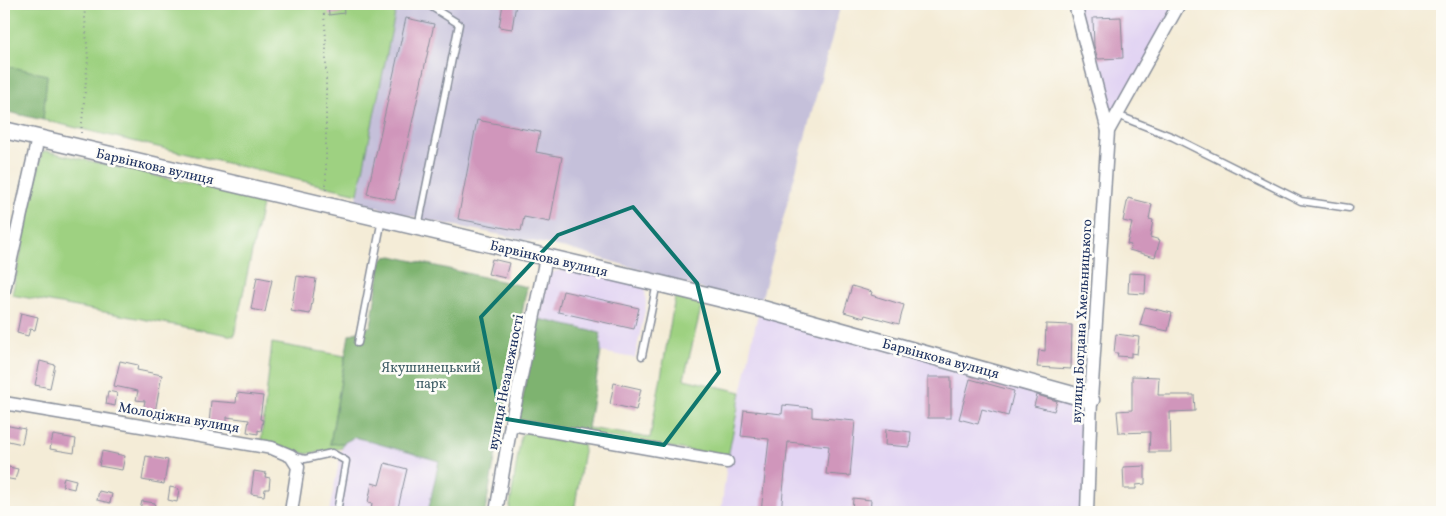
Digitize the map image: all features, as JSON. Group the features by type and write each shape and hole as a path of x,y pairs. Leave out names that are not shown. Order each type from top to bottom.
{"street":[{"name":"вулиця Богдана Хмельницького","path":"1075,4 1108,131 1091,400 1087,512"},
{"name":"вулиця Богдана Хмельницького","path":"1108,131 1179,4"},
{"name":"Барвінкова вулиця","path":"4,130 759,308 1091,400"},
{"path":"4,290 38,138"},
{"name":"вулиця Незалежності","path":"496,512 511,424 546,258"},
{"name":"Молодіжна вулиця","path":"4,402 272,448 291,456"},
{"path":"511,424 727,462"},
{"path":"291,456 298,466 291,512"}],"lane":[{"path":"418,228 459,24 427,4"},
{"path":"1117,115 1173,137 1300,201 1349,208"},
{"path":"358,343 382,219"},
{"path":"642,356 657,283"},
{"path":"291,456 305,459 332,453 346,461 337,512"}],"path":[{"path":"78,147 82,129 88,59 84,4"},
{"path":"324,4 327,206"}],"highlighted area":[{"path":"633,207 697,283 719,372 664,445 501,418 481,317 558,235"}],"shaded area":[{"path":"397,4 841,4 759,308 665,277 566,248 421,219 356,202"},
{"path":"1075,4 1179,5 1108,131"},
{"path":"568,269 645,285 646,305 635,358 601,352 600,333 539,319 548,275 556,271"},
{"path":"759,308 1091,400 1087,512 721,512 727,462"},
{"path":"355,437 439,461 428,512 329,512 343,443"}],"green space":[{"path":"4,4 397,4 358,194 43,120 47,76 4,65"},
{"path":"4,65 47,75 43,120 4,111"},
{"path":"46,151 263,200 234,336 12,295 42,152"},
{"name":"Якушинецький парк","path":"392,256 527,287 485,512 428,512 439,461 355,437 343,443 330,444 349,335 371,326 381,261 386,257"},
{"path":"676,292 703,300 684,379 741,392 728,457 584,433 588,428 650,438"},
{"path":"539,319 600,333 601,352 588,428 584,433 521,423 519,417"},
{"path":"272,343 345,356 330,444 343,443 342,448 307,454 261,441"},
{"path":"527,432 583,443 584,450 574,512 509,512 521,435"}],"building":[{"path":"328,4 343,4 344,13 329,15"},
{"path":"503,4 516,4 512,29 499,27"},
{"path":"1121,17 1123,58 1098,59 1094,46 1093,18"},
{"path":"406,18 434,24 395,200 367,194"},
{"path":"477,120 540,132 536,152 562,157 550,222 524,217 521,231 458,219"},
{"path":"1128,198 1152,204 1149,219 1153,220 1150,237 1160,240 1155,257 1129,250 1131,245 1127,244 1132,223 1123,221"},
{"path":"492,259 509,263 505,278 488,274"},
{"path":"1129,273 1146,274 1145,294 1128,293"},
{"path":"297,276 316,279 310,314 291,311"},
{"path":"257,277 272,280 265,312 251,309"},
{"path":"852,286 872,292 871,295 904,305 899,324 865,315 864,318 844,312"},
{"path":"563,291 639,308 634,329 558,312"},
{"path":"1145,307 1172,313 1168,331 1140,325"},
{"path":"21,313 38,317 35,330 30,329 28,336 17,333"},
{"path":"1046,324 1072,325 1071,369 1037,367 1039,350 1045,351"},
{"path":"1116,334 1139,337 1137,354 1131,353 1131,357 1117,356 1118,353 1114,353"},
{"path":"40,361 55,365 50,388 35,385"},
{"path":"120,361 138,365 137,370 162,375 155,412 143,410 145,401 136,400 138,391 114,386"},
{"path":"1132,376 1159,377 1158,395 1194,395 1195,411 1170,412 1171,452 1149,452 1150,432 1119,433 1117,411 1132,410"},
{"path":"928,377 951,377 951,418 928,418"},
{"path":"970,379 1014,391 1008,416 982,409 978,424 959,419"},
{"path":"614,383 641,389 636,410 610,404"},
{"path":"108,391 117,393 115,406 106,404"},
{"path":"237,393 263,396 260,419 263,420 261,431 258,430 258,434 247,432 249,420 227,417 227,427 209,425 211,401 236,403"},
{"path":"1037,395 1057,401 1054,411 1034,406"},
{"path":"783,405 812,408 812,417 855,421 850,476 826,474 829,446 788,442 781,512 761,512 769,439 741,436 744,410 782,414"},
{"path":"4,425 25,429 22,444 4,440"},
{"path":"886,429 911,432 910,447 885,445"},
{"path":"53,435 76,439 74,453 50,449"},
{"path":"102,451 125,456 122,470 99,466"},
{"path":"146,456 168,460 164,484 142,480"},
{"path":"385,463 407,469 397,512 371,510 372,503 368,502 372,483 379,485"},
{"path":"4,466 18,469 15,480 4,478"},
{"path":"1145,466 1145,484 1136,485 1136,489 1124,489 1123,467"},
{"path":"254,471 266,473 265,477 270,478 269,489 265,489 264,496 251,494"},
{"path":"64,477 76,480 74,489 62,486"},
{"path":"170,487 179,489 177,502 168,500"},
{"path":"99,491 112,494 110,503 97,500"},
{"path":"853,498 871,500 870,512 852,512"},
{"path":"142,501 155,503 153,512 140,509"}]}
